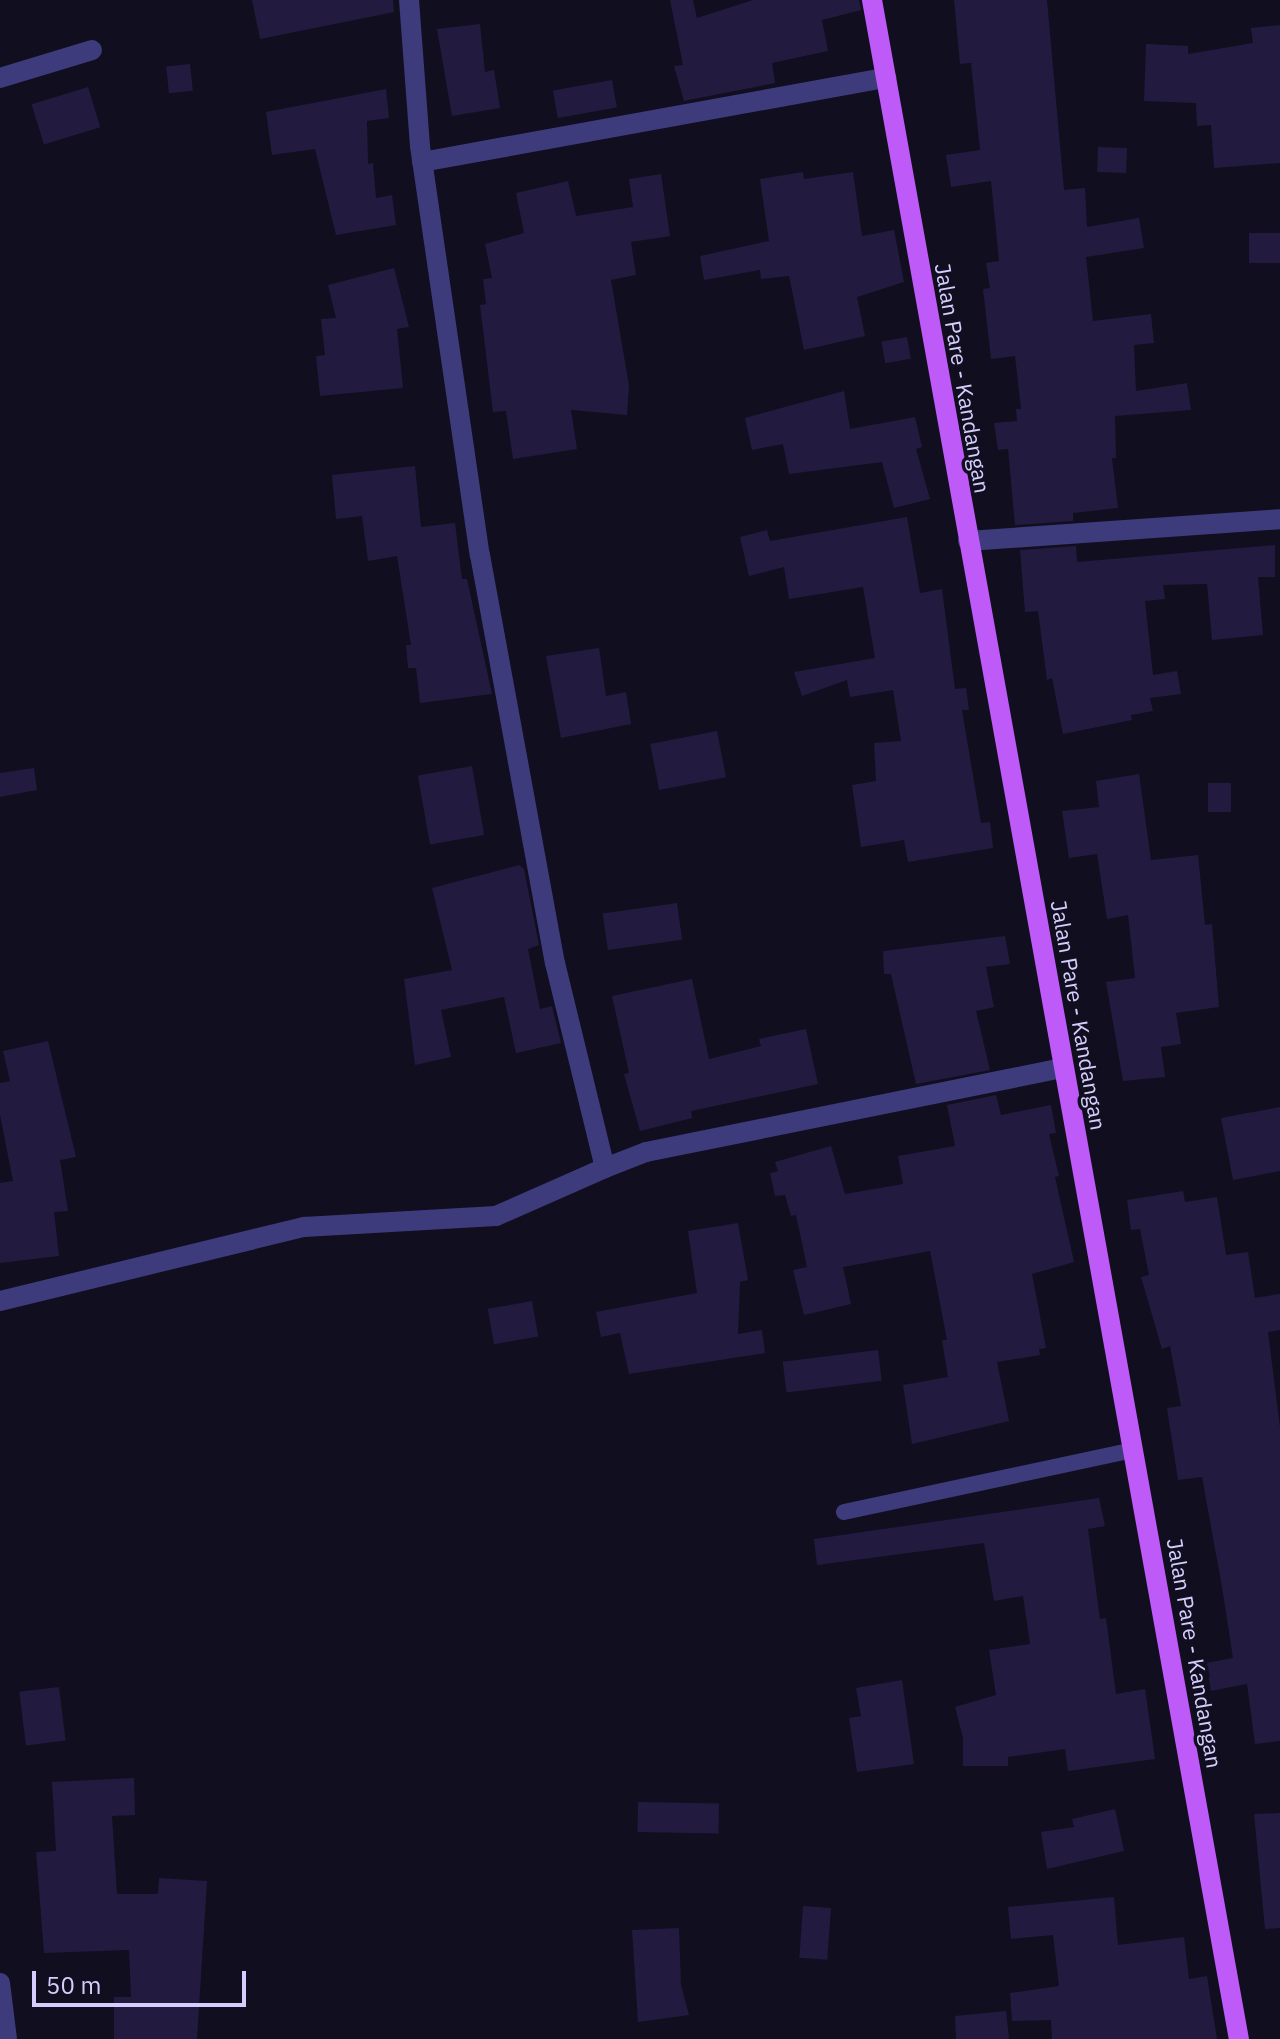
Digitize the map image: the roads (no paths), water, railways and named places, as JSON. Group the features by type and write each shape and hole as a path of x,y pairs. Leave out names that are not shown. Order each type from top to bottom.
{"main road":[{"name":"Jalan Pare - Kandangan","path":"872,0 1239,2039"}],"street":[{"path":"409,0 422,162 480,555 555,963 605,1168"},
{"path":"0,78 92,50"},
{"path":"422,162 886,78"},
{"path":"968,541 1280,519"},
{"path":"0,1301 304,1227 496,1216 646,1152 1064,1068"},
{"path":"0,1983 7,2039"}],"lane":[{"path":"844,1512 1134,1450"}]}
